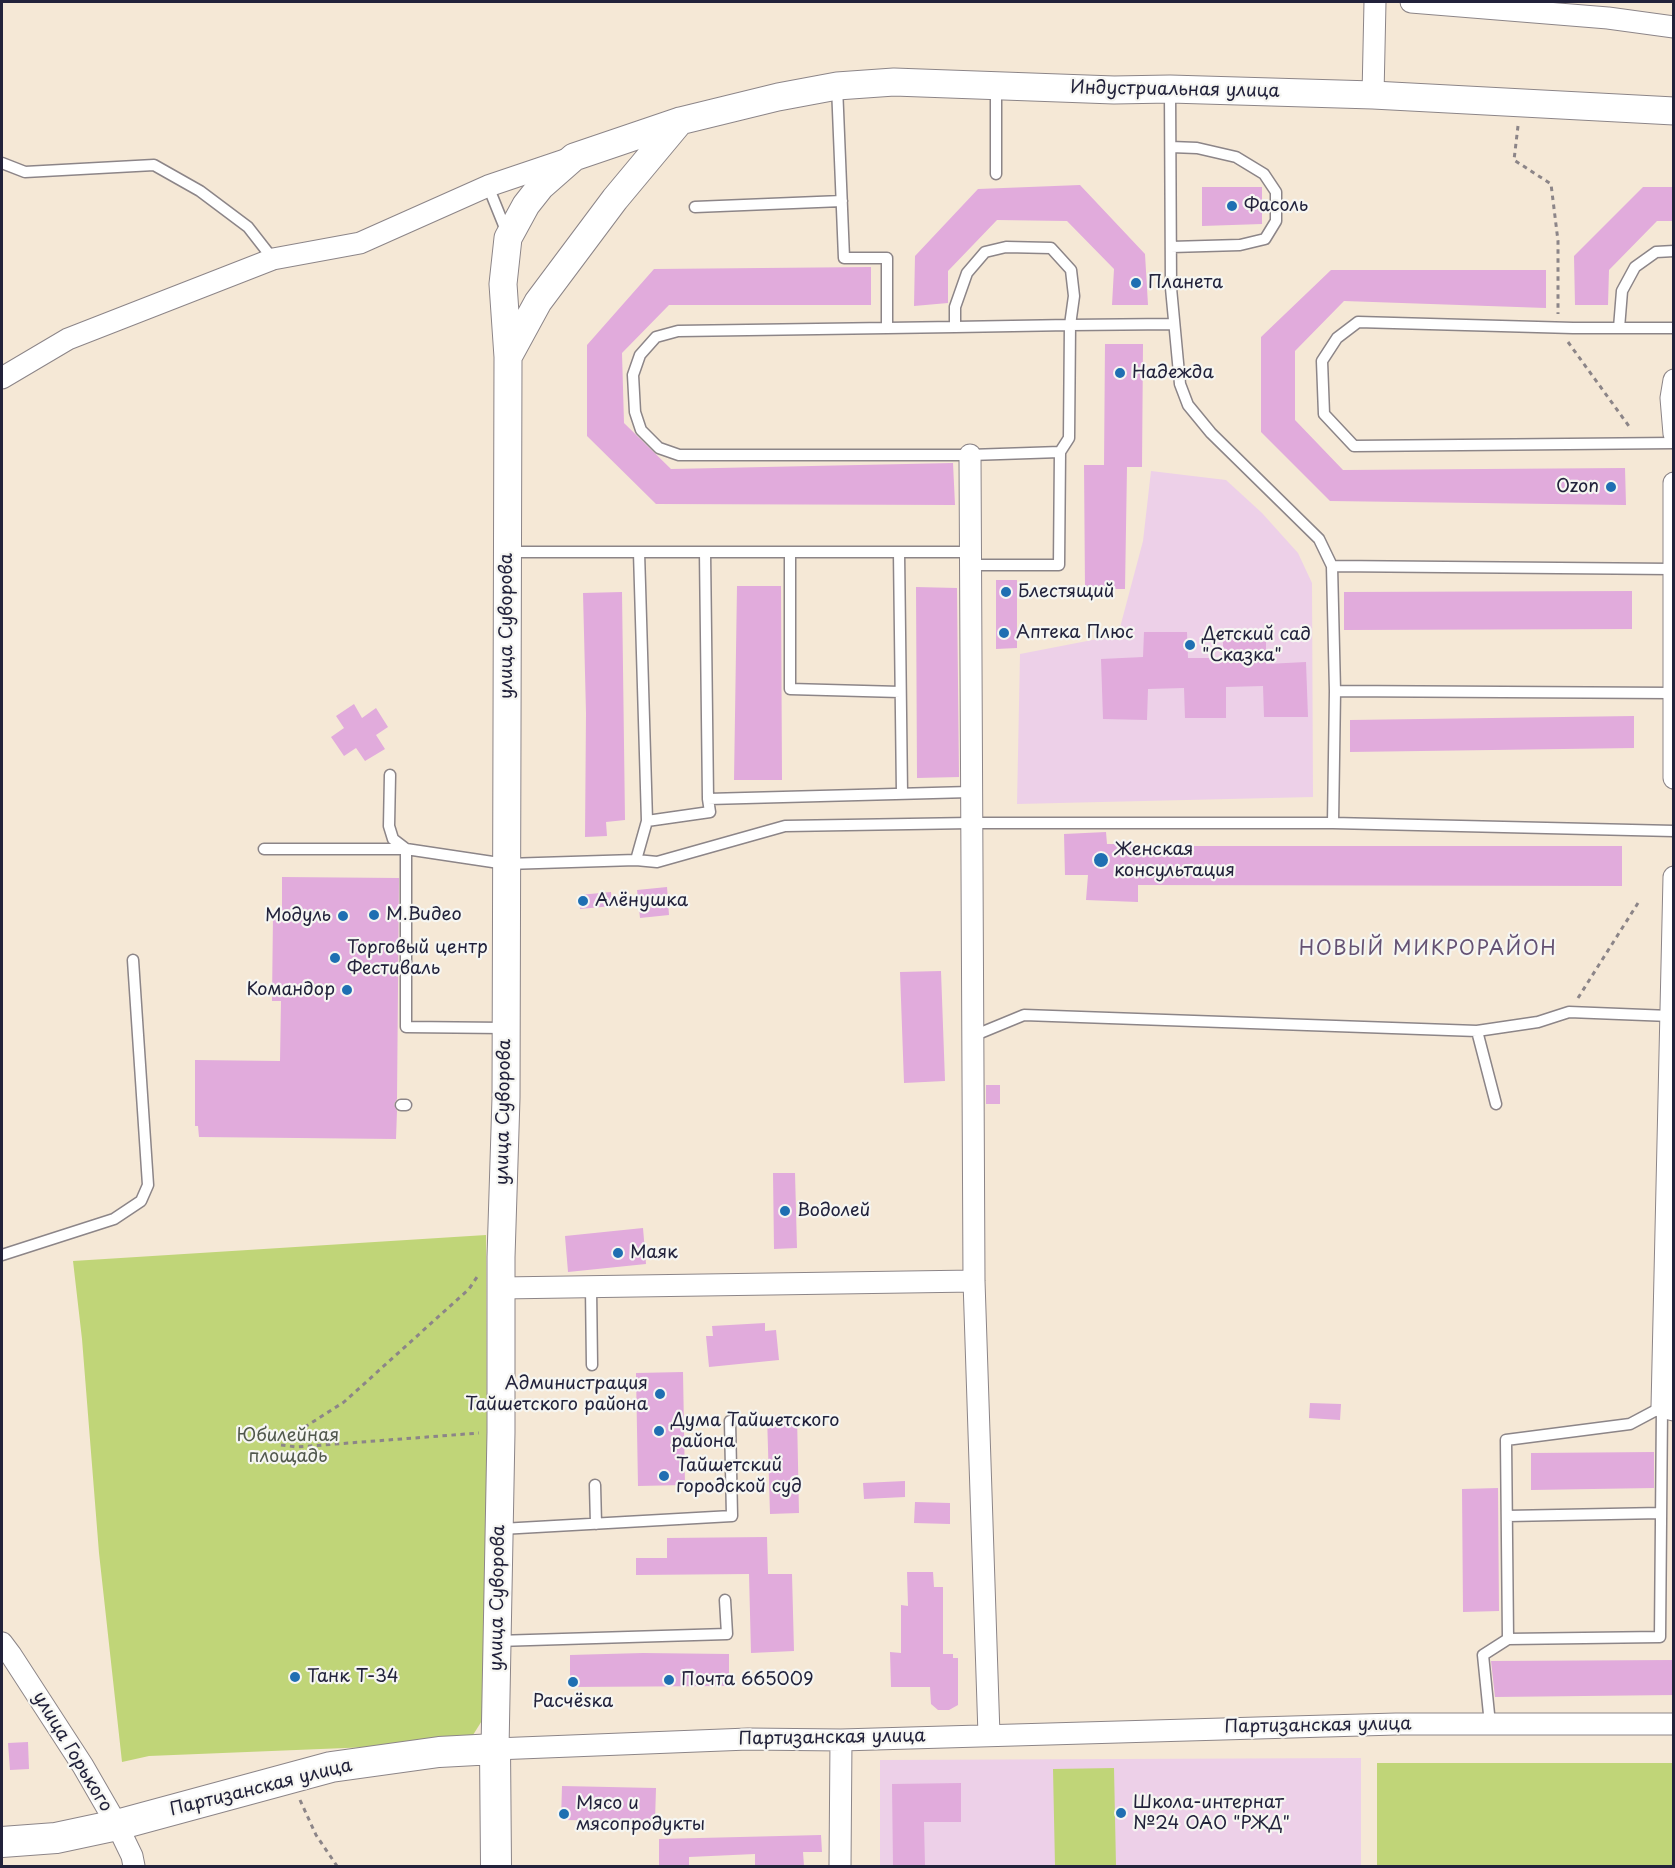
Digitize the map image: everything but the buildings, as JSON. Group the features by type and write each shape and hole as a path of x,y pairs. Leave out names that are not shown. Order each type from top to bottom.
{"main road":[{"name":"Партизанская улица","path":"2,1842 56,1838 117,1826 331,1767 439,1752 495,1749"},
{"name":"улица Суворова","path":"495,1749 496,1866"}],"street":[{"path":"1373,95 1375,2"},
{"path":"1411,2 1608,18 1674,27"},
{"name":"Индустриальная улица","path":"574,157 680,121 778,97 837,86 894,82 1114,90 1170,89 1373,95 1674,111"},
{"path":"508,357 544,293 634,175 680,121"},
{"path":"2,378 68,339 273,259 360,243 488,186 574,157"},
{"path":"508,238 526,205 540,186 574,157"},
{"name":"улица Суворова","path":"495,1749 506,1028 508,357 503,284 508,238"},
{"path":"1674,380 1671,398 1674,434"},
{"path":"970,455 974,1281 989,1735"},
{"path":"1674,483 1672,569 1674,778"},
{"path":"1668,1408 1670,1017 1674,878"},
{"path":"501,1288 974,1281"},
{"name":"улица Горького","path":"2,1643 73,1749 117,1826 132,1856 134,1866"},
{"name":"Партизанская улица","path":"495,1749 748,1739 841,1740 1396,1724 1674,1724"},
{"path":"840,1866 841,1740"}],"lane":[{"path":"996,85 996,174"},
{"path":"837,86 844,258 886,258 887,328"},
{"path":"1170,89 1173,324 1180,384 1188,405 1211,433 1318,539 1332,566 1335,691 1333,824"},
{"path":"1170,147 1197,148 1236,157 1264,174 1276,192 1276,221 1265,239 1240,245 1171,247"},
{"path":"2,163 25,172 154,165 200,191 248,227 273,259"},
{"path":"488,186 508,238"},
{"path":"695,207 842,201"},
{"path":"507,552 899,552 1059,565 1060,452 1069,438 1070,325 1074,296 1071,270 1051,248 1006,247 985,252 967,273 955,307 955,327"},
{"path":"1619,328 1622,291 1635,267 1656,252 1674,251"},
{"path":"1674,328 1558,328 1358,322 1337,338 1322,361 1324,414 1354,446 1674,443"},
{"path":"1060,452 970,455 679,455 659,448 641,430 634,412 633,375 640,356 656,337 678,331 1173,324"},
{"path":"636,860 647,821 639,552"},
{"path":"647,821 710,812 705,552"},
{"path":"899,552 902,794"},
{"path":"790,553 790,689 900,692"},
{"path":"1332,566 1672,569"},
{"path":"1335,691 1672,693"},
{"path":"390,775 389,826 393,839 406,849"},
{"path":"708,799 970,792"},
{"path":"264,849 406,849 506,864 636,860 657,862 785,826 971,823 1333,824 1674,831"},
{"path":"406,849 406,1027 506,1028"},
{"path":"2,1255 114,1219 141,1201 148,1185 133,960"},
{"path":"973,1036 1024,1015 1477,1031 1538,1022 1569,1012 1670,1017"},
{"path":"1477,1031 1496,1104"},
{"path":"591,1288 592,1365"},
{"path":"1490,1724 1483,1655 1508,1639 1660,1637 1661,1513 1668,1408 1630,1424 1506,1440 1508,1639"},
{"path":"500,1530 732,1516 730,1421"},
{"path":"595,1485 596,1524"},
{"path":"1507,1516 1661,1513"},
{"path":"497,1641 727,1634 725,1600"}],"path":[{"path":"1521,103 1514,160 1551,184 1558,242 1558,328 1641,443"},
{"path":"1569,1012 1638,903"},
{"path":"297,1432 344,1402 469,1289 490,1260 501,1257"},
{"path":"281,1445 297,1447 501,1432"},
{"path":"291,1778 316,1835 337,1866"}],"shaded area":[{"name":"Детский сад \"Сказка\"","path":"1151,471 1226,480 1262,513 1298,553 1312,583 1313,797 1017,804 1020,654 1118,635 1143,541"},
{"name":"Школа-интернат №24 ОАО \"РЖД\"","path":"1361,1758 1361,1866 880,1866 880,1760"}],"green space":[{"name":"Юбилейная площадь","path":"486,1235 488,1711 468,1743 149,1756 122,1762 99,1553 82,1339 73,1261"},
{"path":"1377,1763 1673,1763 1673,1866 1377,1866"},
{"path":"1114,1768 1116,1866 1055,1866 1053,1769"}],"place":[{"name":"Фасоль","path":"1232,206"},
{"name":"Планета","path":"1136,283"},
{"name":"Надежда","path":"1120,373"},
{"name":"Ozon","path":"1611,487"},
{"name":"Блестящий","path":"1006,592"},
{"name":"Аптека Плюс","path":"1004,633"},
{"name":"Детский сад \"Сказка\"","path":"1190,645"},
{"name":"Женская консультация","path":"1101,860"},
{"name":"Алёнушка","path":"583,901"},
{"name":"М.Видео","path":"374,915"},
{"name":"Модуль","path":"343,916"},
{"name":"Торговый центр Фестиваль","path":"335,958"},
{"name":"Командор","path":"347,990"},
{"name":"Водолей","path":"785,1211"},
{"name":"Маяк","path":"618,1253"},
{"name":"Администрация Тайшетского района","path":"660,1394"},
{"name":"Дума Тайшетского района","path":"659,1431"},
{"name":"Тайшетский городской суд","path":"664,1476"},
{"name":"Танк Т-34","path":"295,1677"},
{"name":"Почта 665009","path":"669,1680"},
{"name":"Расчёsка","path":"573,1682"},
{"name":"Школа-интернат №24 ОАО \"РЖД\"","path":"1121,1813"},
{"name":"Мясо и мясопродукты","path":"564,1814"}],"district":[{"name":"НОВЫЙ МИКРОРАЙОН","path":"1428,949"}]}
